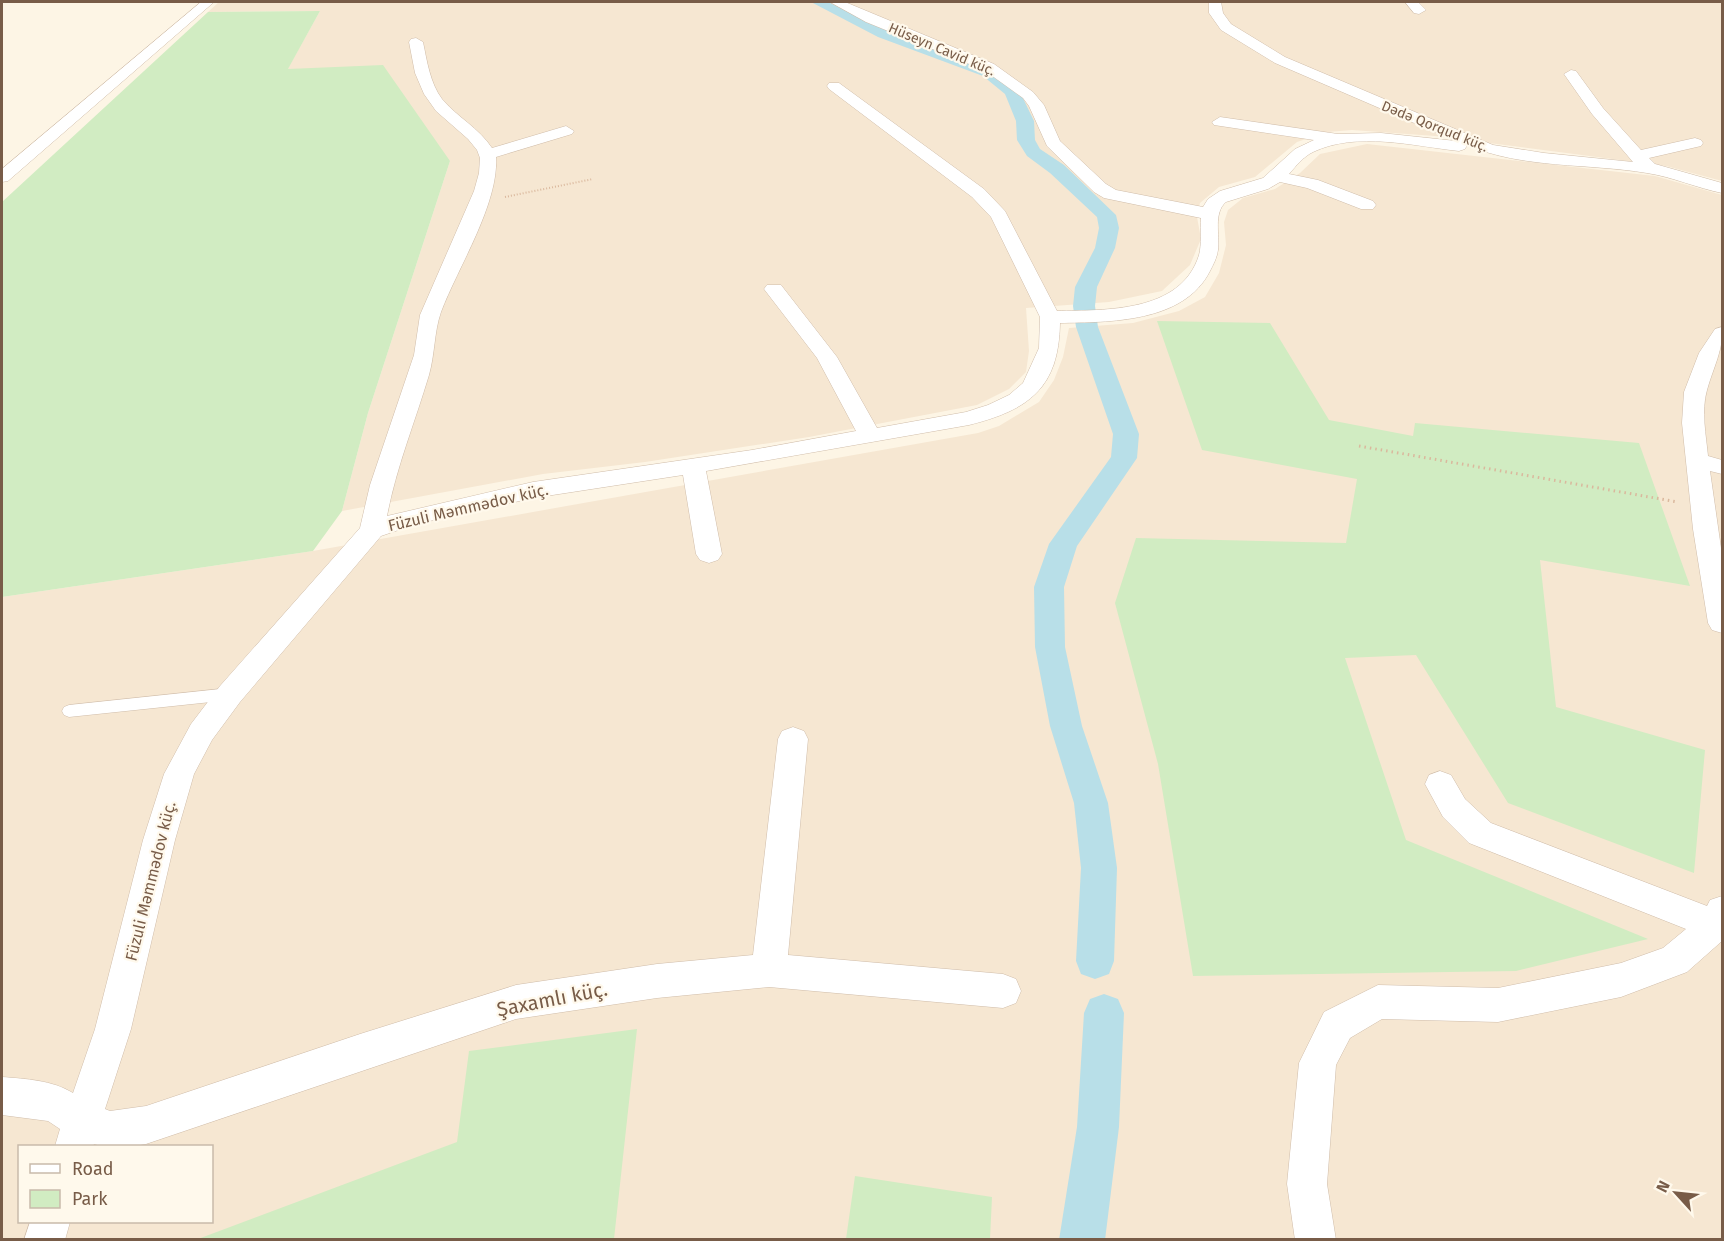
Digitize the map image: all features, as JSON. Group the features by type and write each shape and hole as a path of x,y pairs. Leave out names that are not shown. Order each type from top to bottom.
{"street":[{"path":"2,177 208,2"},
{"name":"Hüseyn Cavid küç.","path":"836,2 871,19 989,66 1003,75 1028,95 1036,105 1053,143 1100,188 1110,194 1210,214"},
{"name":"Dədə Qorqud küç.","path":"1215,2 1216,13 1226,27 1280,60 1489,149 1544,158 1649,168 1722,188"},
{"path":"372,530 378,493 424,354 429,317 484,189 488,154 480,143 437,103 423,81 416,42"},
{"path":"1571,74 1597,112 1649,168"},
{"path":"834,86 978,193 999,214 1050,317 1149,309 1161,304 1189,286 1208,256 1211,236 1210,209 1214,203 1224,195 1267,182 1277,176 1295,156 1308,148 1343,139"},
{"path":"1220,122 1343,139 1381,139 1489,149"},
{"path":"488,154 566,131"},
{"path":"1637,156 1695,143"},
{"path":"1277,176 1312,184 1367,205"},
{"path":"774,289 827,357 870,436"},
{"name":"Füzuli Məmmədov küç.","path":"79,1134 112,1029 159,840 178,774 201,732 230,694 372,530 412,517 533,490 870,436 969,418 996,410 1017,400 1032,386 1049,348 1050,317"},
{"path":"1722,333 1709,353 1695,392 1693,423 1702,506 1722,623"},
{"path":"1697,460 1722,467"},
{"path":"693,466 709,554"},
{"path":"769,970 793,739"},
{"path":"1316,1239 1307,1184 1318,1063 1337,1025 1378,1002 1498,1005 1621,980 1674,960 1719,918 1480,833 1454,808 1440,784"},
{"name":"Şaxamlı küç.","path":"2,1096 28,1098 55,1104 79,1134 146,1125 516,1002 657,981 769,970 1003,991"},
{"path":"44,1239 50,1223"}],"lane":[{"path":"69,711 230,694"}],"path":[{"path":"478,203 593,179"},
{"path":"1359,446 1702,506"}],"shaded area":[{"path":"219,2 1722,2 1722,181 1666,166 1435,136 1352,130 1327,132 1297,142 1255,177 1219,187 1200,203 1197,217 1201,239 1190,265 1162,291 1109,302 1026,308 1029,351 1026,372 1009,389 977,405 809,437 645,462 543,474 342,511 368,413 450,161 287,70 320,11 208,12"},
{"path":"1367,144 1655,176 1722,195 1722,1239 2,1239 2,597 313,551 978,433 999,426 1039,402 1054,380 1063,357 1069,328 1133,323 1179,311 1205,297 1219,273 1226,245 1224,222 1228,210 1243,198 1275,189 1300,173 1320,154"}],"green space":[{"path":"320,11 288,69 383,65 450,161 368,413 342,511 313,551 2,597 2,202 208,12"},
{"path":"1157,321 1270,323 1329,420 1413,436 1415,423 1639,443 1690,586 1540,560 1556,707 1705,750 1694,873 1508,803 1416,655 1345,658 1406,840 1648,939 1516,971 1193,976 1158,764 1115,603 1136,538 1346,543 1357,479 1202,450"},
{"path":"637,1029 614,1239 198,1239 457,1142 469,1051"},
{"path":"855,1176 992,1197 990,1239 846,1239"}],"waterway":[{"path":"818,2 883,34 989,73 1012,92 1025,121 1026,140 1033,152 1057,169 1106,215 1109,228 1105,248 1086,287 1084,306 1087,327 1126,434 1124,458 1063,544 1049,587 1050,647 1066,726 1091,803 1099,868 1095,961"},
{"path":"1082,1240 1098,1127 1104,1013"}]}
